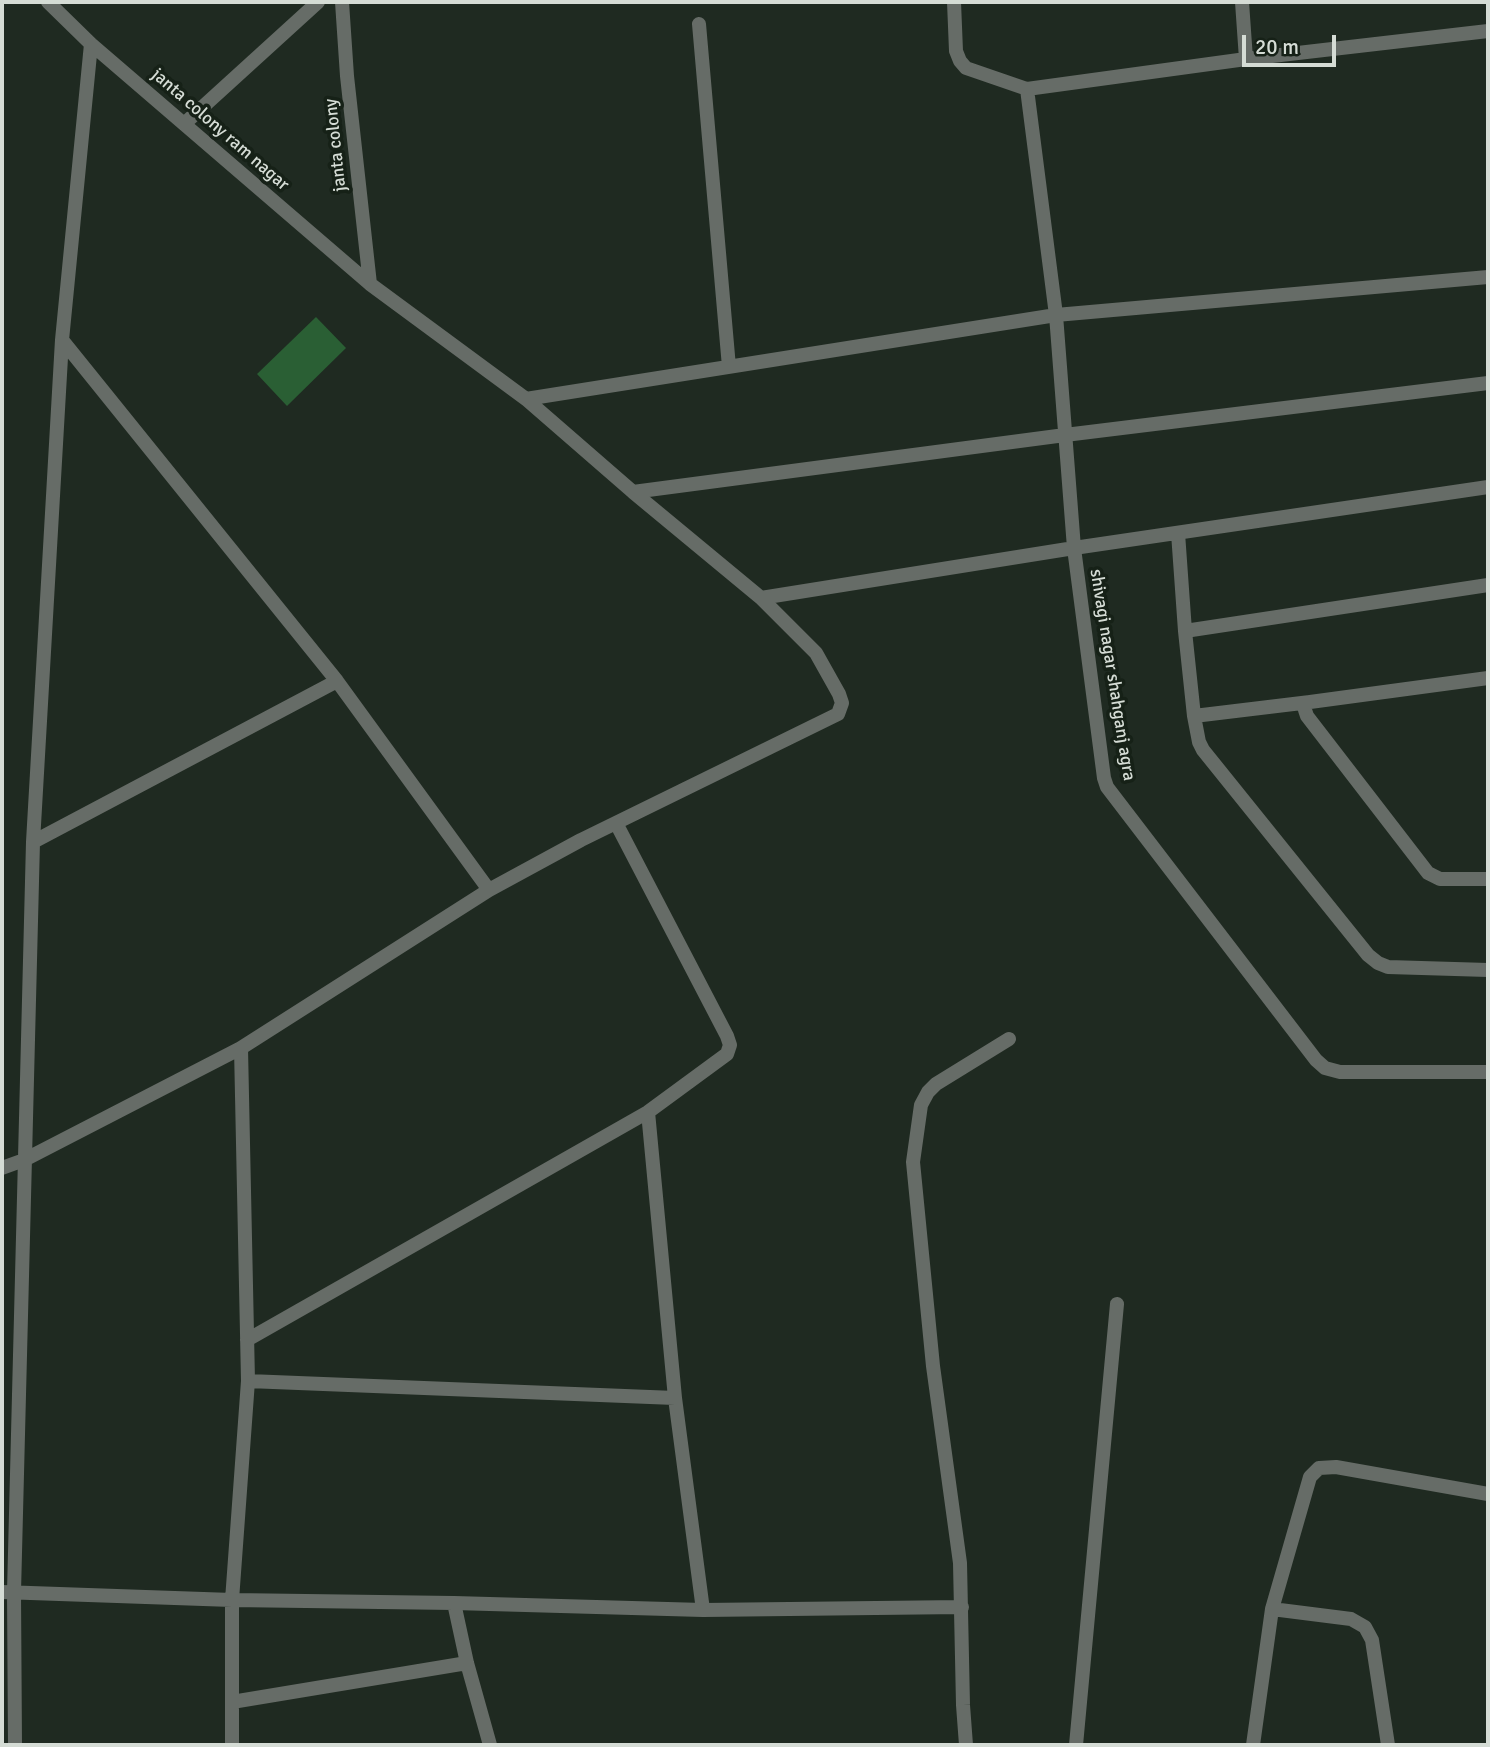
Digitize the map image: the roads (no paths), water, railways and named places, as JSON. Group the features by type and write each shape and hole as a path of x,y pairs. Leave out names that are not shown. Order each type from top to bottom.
{"street":[{"name":"janta colony ram nagar","path":"48,2 91,44 370,284"},
{"path":"184,124 318,2"},
{"name":"janta colony","path":"342,2 347,76 370,284"},
{"path":"954,2 956,51 960,61 966,68 1027,89 1246,59 1488,31"},
{"path":"1242,2 1246,59"},
{"path":"699,24 729,367"},
{"path":"15,1745 8,1592 33,842 62,340 91,44"},
{"path":"1027,89 1056,315 1074,548 1488,488"},
{"path":"526,399 1056,315 1488,277"},
{"path":"2,1168 24,1160 241,1048 489,890 616,822 838,713 842,703 839,694 816,653 761,598 526,399 370,284"},
{"path":"62,340 337,681 489,890"},
{"path":"633,492 1488,383"},
{"path":"1178,533 1194,716 1203,750 1368,955 1388,967 1488,970"},
{"name":"shivagi nagar shahganj agra","path":"761,598 1074,548 1107,787 1317,1060 1325,1068 1340,1072 1488,1072"},
{"path":"1185,631 1488,585"},
{"path":"1194,716 1488,678"},
{"path":"33,842 337,681"},
{"path":"1310,702 1305,705 1307,716 1428,873 1440,879 1488,879"},
{"path":"247,1340 648,1112 727,1054 730,1045 727,1036 616,822"},
{"path":"966,1745 960,1563 933,1366 913,1162 921,1105 928,1092 936,1084 1009,1039"},
{"path":"232,1745 232,1601 248,1381 241,1048"},
{"path":"648,1112 675,1398 703,1610"},
{"path":"1076,1745 1117,1304"},
{"path":"248,1381 675,1398"},
{"path":"1254,1745 1272,1609 1310,1477 1320,1468 1336,1467 1488,1494"},
{"path":"8,1592 232,1601 454,1603 703,1610 961,1607"},
{"path":"454,1603 467,1663 490,1745"},
{"path":"1272,1609 1352,1619 1365,1627 1372,1640 1388,1745"},
{"path":"232,1702 467,1663"}]}
